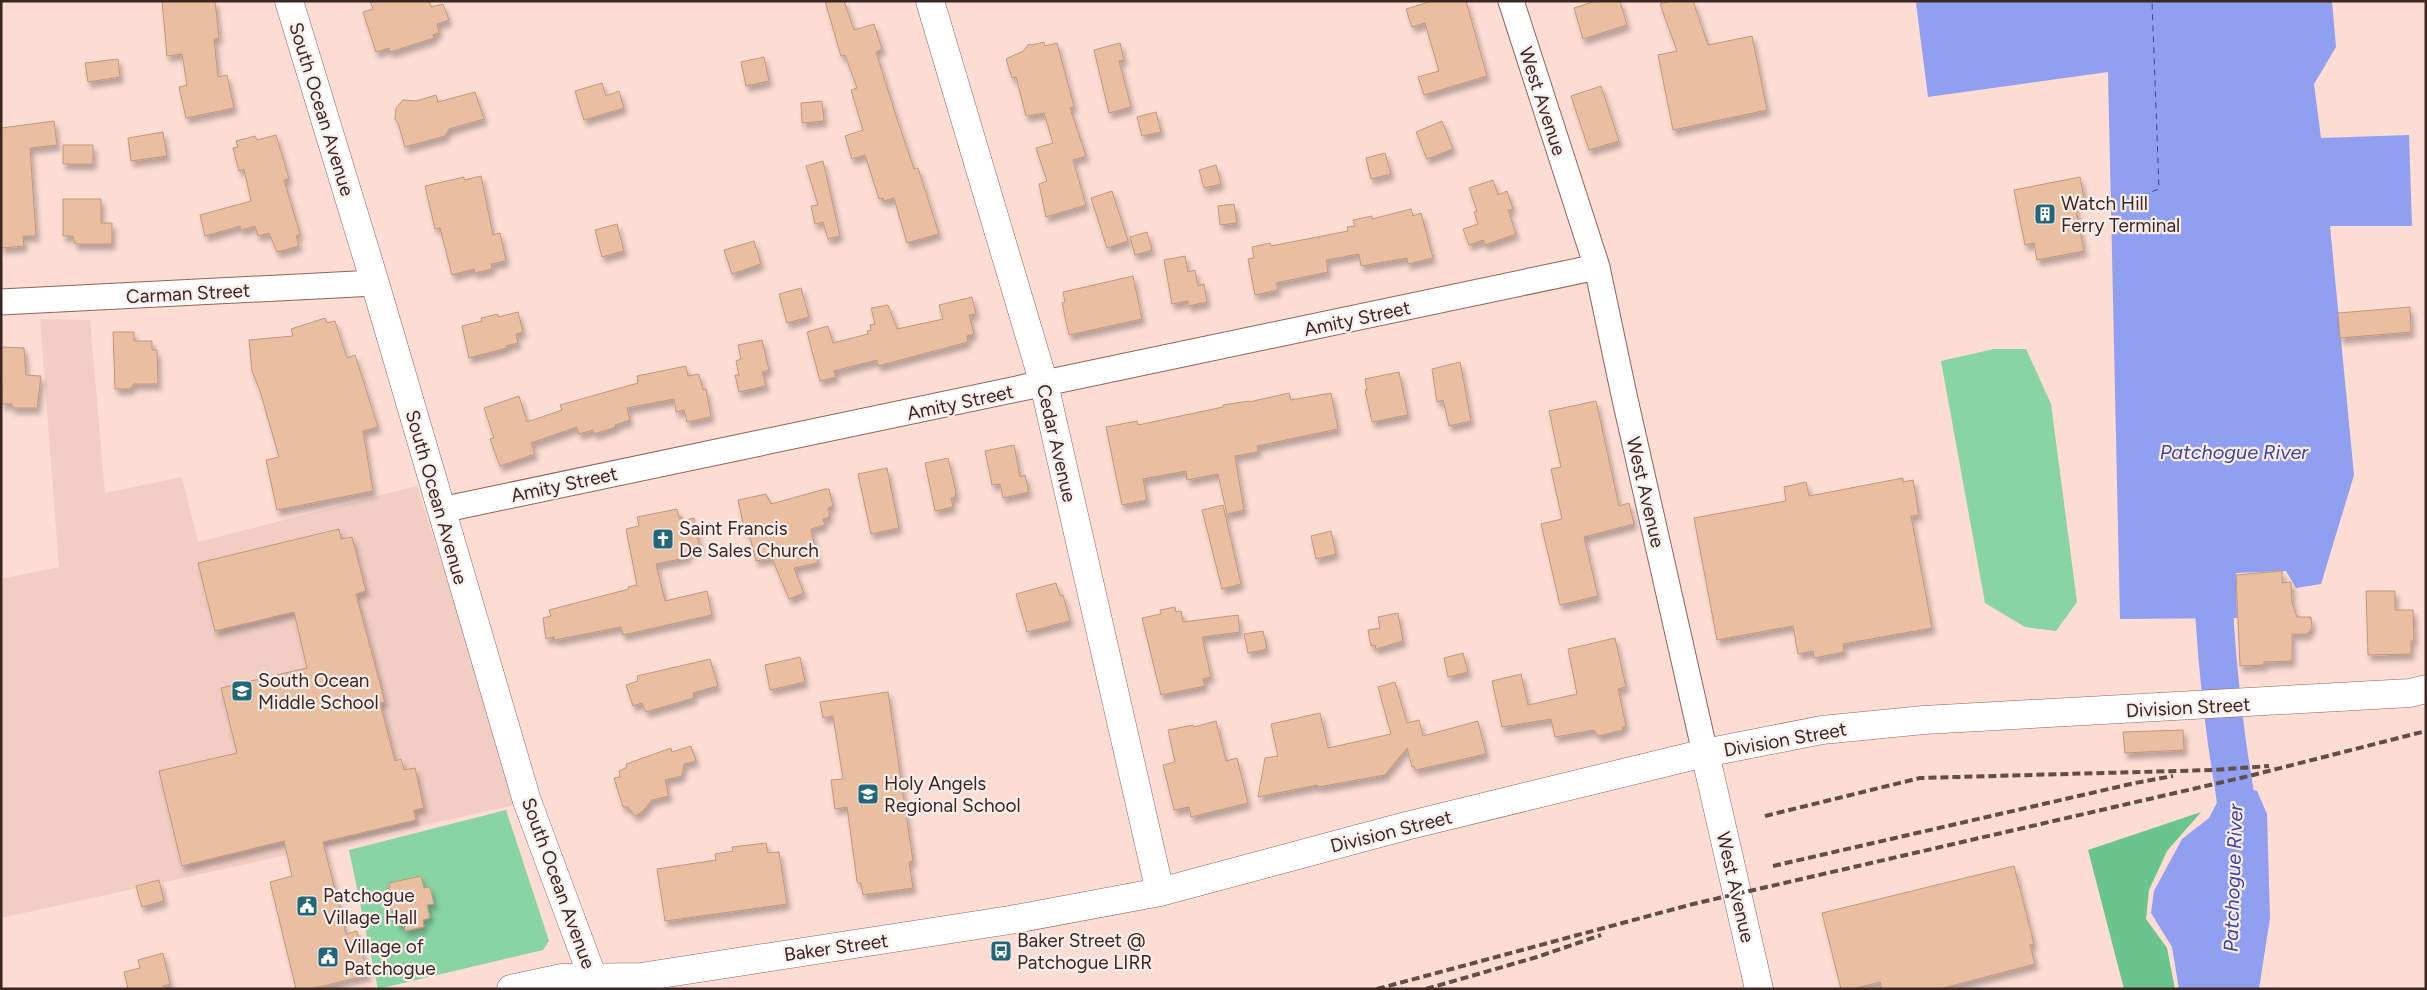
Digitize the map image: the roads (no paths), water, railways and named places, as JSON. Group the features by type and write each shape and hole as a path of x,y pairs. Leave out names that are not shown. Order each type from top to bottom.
{"street":[{"name":"South Ocean Avenue","path":"289,1 375,283 527,801 595,983"},
{"name":"Cedar Avenue","path":"930,1 1044,384 1160,892"},
{"name":"West Avenue","path":"1511,1 1597,267 1624,395 1759,989"},
{"name":"Amity Street","path":"441,510 1597,267"},
{"name":"Carman Street","path":"1,302 375,283"},
{"name":"Division Street","path":"1160,892 1406,826 1705,753 1822,730 1906,722 2410,694 2426,689"},
{"name":"Baker Street","path":"511,989 560,978 595,983 818,951 1010,920 1160,892"}],"water":[{"name":"Patchogue River","path":"1924,1 2332,1 2336,47 2314,84 2321,138 2409,135 2412,226 2330,226 2354,475 2321,584 2296,588 2286,571 2236,573 2237,618 2120,619 2108,72 1928,97 1916,3"},
{"path":"2249,788 2257,791 2267,814 2270,918 2259,989 2179,989 2172,947 2151,913 2154,891 2182,839 2209,818 2222,793"}],"waterway":[{"name":"Patchogue River","path":"2212,568 2217,656 2236,804 2237,841"}],"railway":[{"path":"1377,989 1693,904 2249,776 2426,731"},
{"path":"1765,816 1920,778 2213,770 2269,766"},
{"path":"1773,866 2135,783 2173,776"},
{"path":"1426,989 1537,957 1601,935"}],"place":[{"name":"Watch Hill Ferry Terminal","path":"2045,214"},
{"name":"Saint Francis De Sales Church","path":"663,539"},
{"name":"South Ocean Middle School","path":"242,691"},
{"name":"Holy Angels Regional School","path":"868,794"},
{"name":"Patchogue Village Hall","path":"307,906"},
{"name":"Baker Street @ Patchogue LIRR","path":"1001,951"},
{"name":"Village of Patchogue","path":"328,957"}]}
